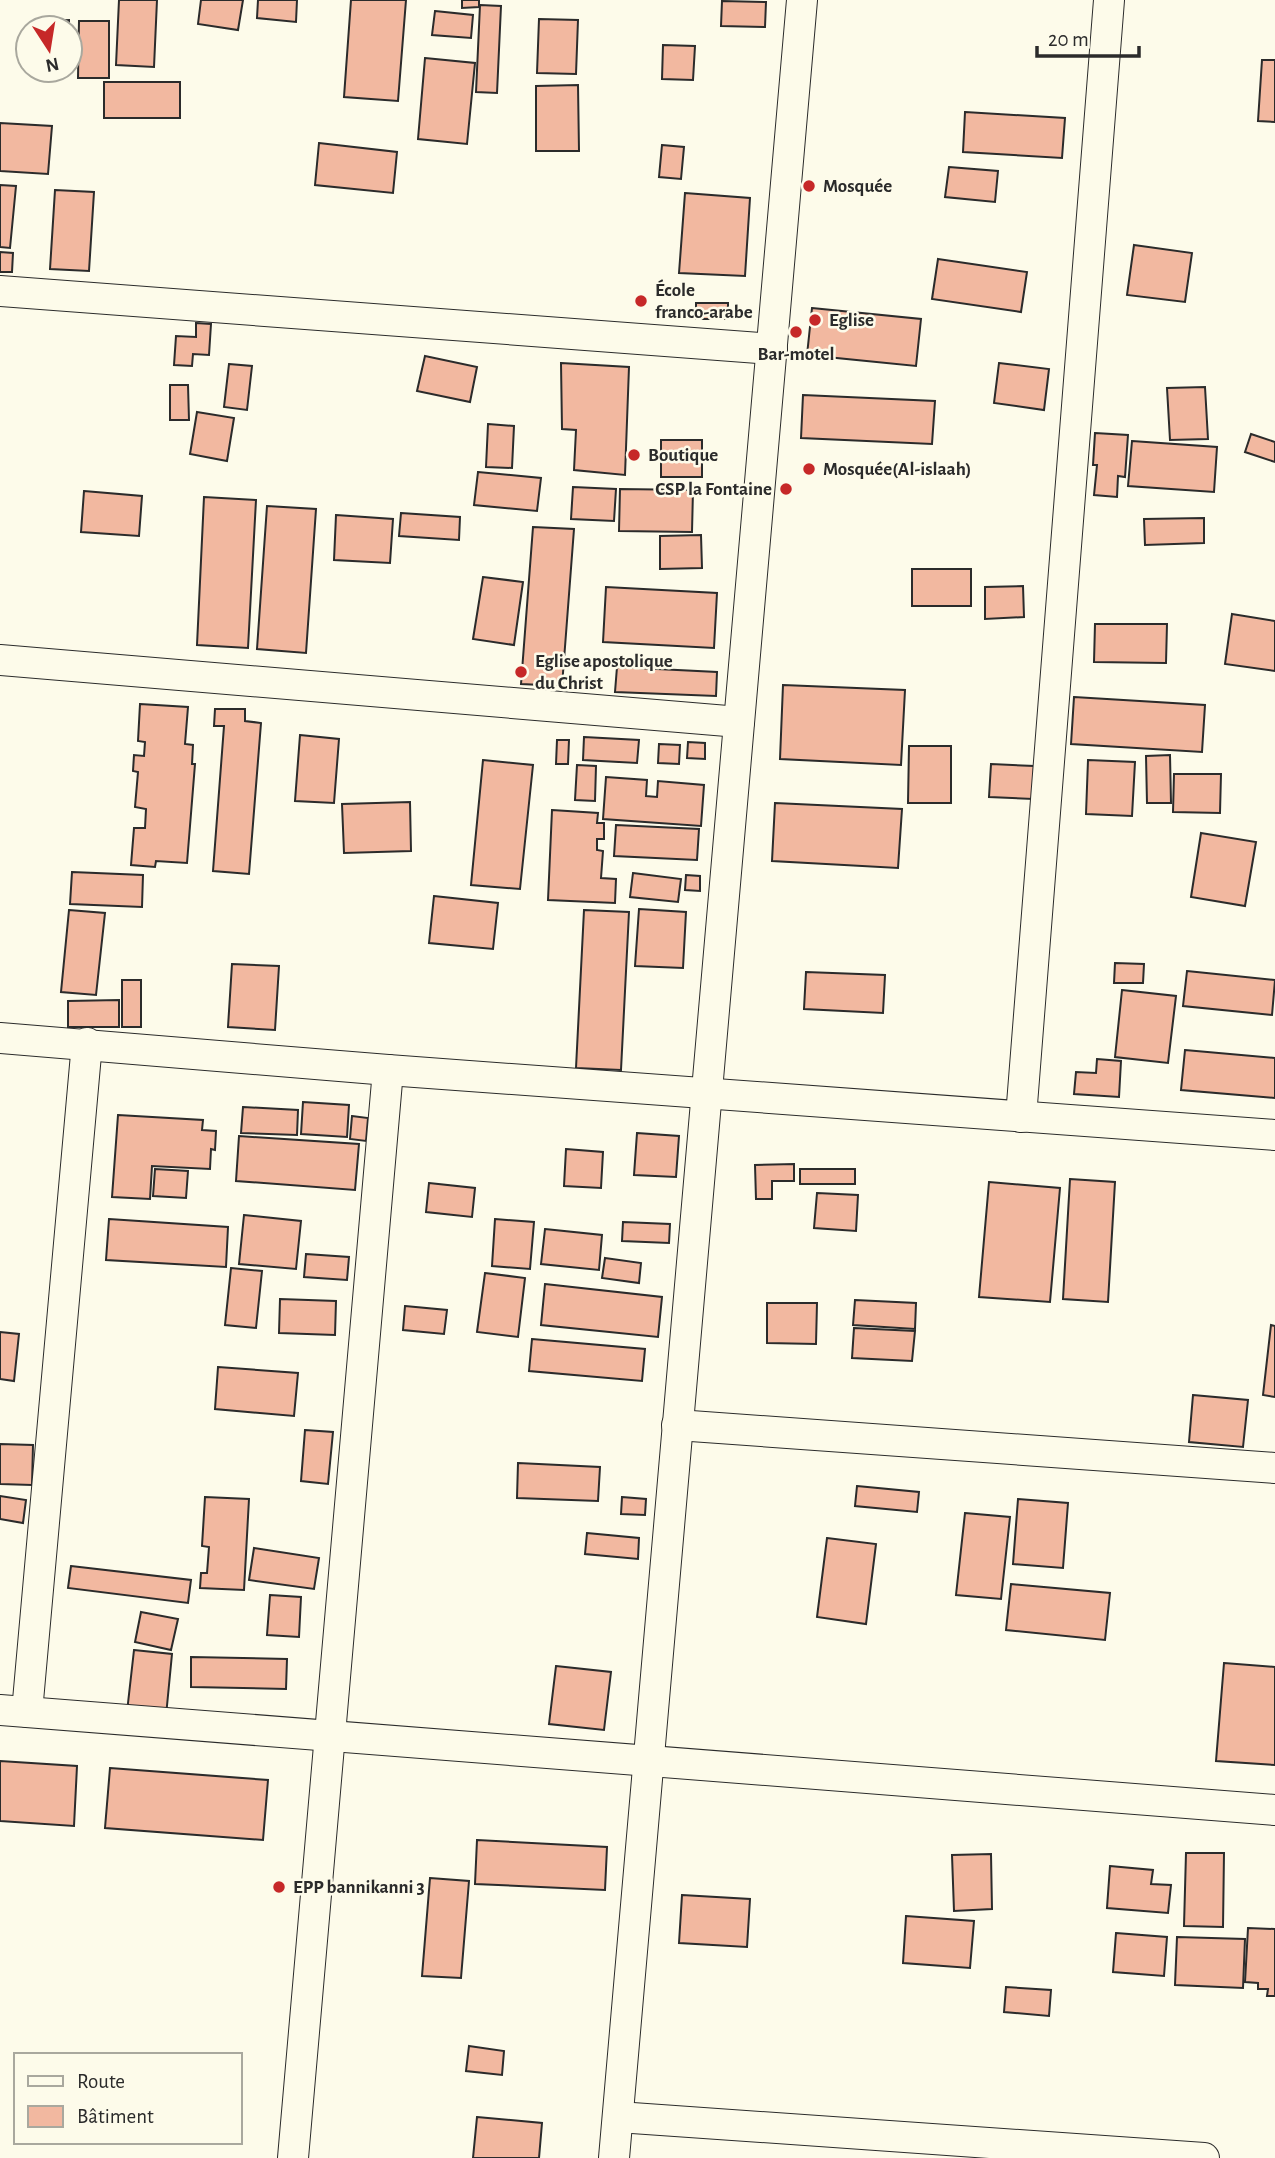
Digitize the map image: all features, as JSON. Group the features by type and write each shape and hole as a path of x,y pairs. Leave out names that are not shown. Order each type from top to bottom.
{"street":[{"path":"614,2158 802,0"},
{"path":"1021,1117 1109,0"},
{"path":"0,291 772,349"},
{"path":"0,660 739,722"},
{"path":"0,1038 388,1070 1275,1135"},
{"path":"88,1044 13,1711 1275,1810"},
{"path":"293,2158 388,1070"},
{"path":"677,1425 1275,1468"},
{"path":"618,2117 1205,2158"}],"building":[{"path":"119,0 157,0 154,67 116,65"},
{"path":"201,0 243,0 238,30 198,24"},
{"path":"258,0 297,0 296,22 257,18"},
{"path":"351,0 406,0 398,101 344,97"},
{"path":"462,0 479,0 479,7 462,8"},
{"path":"722,1 766,2 765,27 721,26"},
{"path":"480,5 501,6 497,93 476,92"},
{"path":"435,11 473,15 471,38 432,35"},
{"path":"539,19 578,20 576,74 537,73"},
{"path":"84,21 109,21 109,78 84,78"},
{"path":"663,45 695,46 693,80 662,79"},
{"path":"425,58 475,63 467,144 418,139"},
{"path":"1262,60 1275,60 1275,122 1258,121"},
{"path":"104,82 180,82 180,118 104,118"},
{"path":"578,85 579,151 536,151 536,86"},
{"path":"965,112 1065,118 1062,158 963,152"},
{"path":"0,123 52,126 48,174 0,171"},
{"path":"319,143 397,152 393,193 315,185"},
{"path":"662,145 684,147 681,179 659,177"},
{"path":"949,167 998,171 995,202 945,197"},
{"path":"0,185 16,186 10,248 0,247"},
{"path":"55,190 94,192 89,271 50,269"},
{"path":"685,193 750,198 745,276 679,273"},
{"path":"1134,245 1192,253 1185,302 1127,295"},
{"path":"0,252 13,253 12,272 0,272"},
{"path":"938,259 1027,272 1021,312 932,299"},
{"path":"696,303 728,303 728,319 696,319"},
{"path":"812,308 921,319 916,366 807,355"},
{"path":"196,323 211,324 209,355 193,354 192,366 174,365 176,336 196,337"},
{"path":"425,356 477,367 470,402 417,391"},
{"path":"561,363 629,367 625,475 574,470 576,430 562,429"},
{"path":"999,363 1049,369 1044,410 994,403"},
{"path":"229,364 252,366 247,410 224,407"},
{"path":"170,385 188,385 189,420 170,420"},
{"path":"1205,387 1208,439 1170,440 1167,388"},
{"path":"803,395 935,401 932,444 801,438"},
{"path":"197,412 234,418 227,461 190,454"},
{"path":"488,424 514,426 512,468 486,467"},
{"path":"1095,433 1128,435 1125,477 1118,476 1117,497 1094,495 1097,465 1093,465"},
{"path":"1251,434 1275,442 1275,462 1245,452"},
{"path":"661,440 702,440 702,477 661,477"},
{"path":"1132,441 1217,447 1214,492 1128,486"},
{"path":"478,472 541,478 537,511 474,505"},
{"path":"573,487 616,489 614,521 571,519"},
{"path":"620,489 693,490 692,532 619,531"},
{"path":"84,491 142,496 139,536 81,532"},
{"path":"204,497 256,500 248,648 197,645"},
{"path":"267,506 316,509 306,653 257,649"},
{"path":"401,513 460,517 459,540 399,536"},
{"path":"336,515 393,519 390,563 334,560"},
{"path":"1204,518 1204,543 1145,545 1144,519"},
{"path":"533,527 574,529 562,686 521,684"},
{"path":"701,535 702,568 660,569 660,536"},
{"path":"912,569 971,569 971,606 912,606"},
{"path":"483,577 523,582 514,645 473,639"},
{"path":"1023,586 1024,617 985,619 985,587"},
{"path":"606,587 717,593 714,648 603,642"},
{"path":"1232,614 1275,621 1275,671 1225,664"},
{"path":"1095,624 1167,624 1166,663 1094,662"},
{"path":"617,667 717,672 716,696 615,692"},
{"path":"783,685 905,690 901,765 780,759"},
{"path":"1074,697 1205,705 1202,752 1071,744"},
{"path":"140,704 188,707 185,744 193,745 192,764 195,764 187,863 156,861 155,867 131,865 134,828 145,828 146,809 135,807 138,772 133,771 134,755 144,756 145,742 138,741"},
{"path":"215,709 245,709 245,721 261,723 249,874 213,871 224,726 214,726"},
{"path":"300,735 339,739 334,803 295,801"},
{"path":"584,737 639,740 637,763 583,760"},
{"path":"557,740 569,740 568,764 556,764"},
{"path":"688,742 705,743 705,759 687,758"},
{"path":"659,744 680,745 679,764 658,763"},
{"path":"909,746 951,746 951,803 908,803"},
{"path":"1170,755 1171,803 1147,803 1146,756"},
{"path":"483,760 533,765 520,889 471,885"},
{"path":"1088,760 1135,762 1132,816 1086,814"},
{"path":"991,764 1034,766 1033,799 989,797"},
{"path":"577,765 596,766 595,801 575,800"},
{"path":"1174,774 1221,774 1220,813 1173,812"},
{"path":"606,777 647,780 646,796 657,797 658,781 704,785 701,826 603,819"},
{"path":"410,802 411,851 344,853 342,804"},
{"path":"775,803 902,809 898,868 772,861"},
{"path":"552,810 598,813 597,823 604,823 604,839 597,839 597,850 603,851 601,878 616,879 615,903 548,900"},
{"path":"616,825 699,829 697,860 614,856"},
{"path":"1201,833 1256,842 1245,906 1191,897"},
{"path":"72,872 143,875 142,907 70,904"},
{"path":"633,873 681,879 678,902 630,897"},
{"path":"686,875 700,876 700,891 685,890"},
{"path":"434,896 498,903 493,949 429,943"},
{"path":"639,909 686,912 683,968 635,966"},
{"path":"69,910 105,913 96,995 61,992"},
{"path":"584,910 629,912 621,1070 576,1068"},
{"path":"1115,963 1144,964 1143,983 1114,983"},
{"path":"232,964 279,966 275,1030 228,1027"},
{"path":"1187,971 1275,980 1272,1015 1183,1006"},
{"path":"806,972 885,975 883,1013 804,1009"},
{"path":"122,980 141,980 141,1027 122,1027"},
{"path":"1122,990 1176,996 1168,1063 1115,1057"},
{"path":"119,1000 119,1027 68,1027 68,1001"},
{"path":"1185,1050 1275,1058 1275,1098 1181,1090"},
{"path":"1097,1059 1121,1061 1119,1097 1074,1094 1076,1072 1096,1073"},
{"path":"303,1102 349,1105 347,1137 301,1134"},
{"path":"243,1107 298,1110 297,1135 241,1133"},
{"path":"118,1115 203,1120 202,1130 216,1131 215,1150 211,1149 210,1169 152,1166 150,1199 112,1197"},
{"path":"352,1116 368,1118 366,1141 350,1139"},
{"path":"637,1133 679,1136 676,1177 634,1175"},
{"path":"239,1136 359,1144 355,1190 236,1181"},
{"path":"566,1149 603,1152 601,1188 564,1186"},
{"path":"794,1164 794,1181 772,1181 772,1199 756,1199 755,1165"},
{"path":"155,1169 188,1171 186,1198 153,1196"},
{"path":"800,1169 855,1169 855,1184 800,1184"},
{"path":"1070,1179 1115,1182 1108,1302 1063,1299"},
{"path":"989,1182 1060,1188 1050,1302 979,1297"},
{"path":"429,1183 475,1188 472,1217 426,1212"},
{"path":"817,1193 858,1195 856,1231 814,1228"},
{"path":"244,1215 301,1221 296,1269 239,1264"},
{"path":"109,1219 228,1227 226,1267 106,1260"},
{"path":"495,1219 534,1222 530,1269 492,1266"},
{"path":"623,1222 670,1224 669,1243 622,1241"},
{"path":"545,1229 602,1235 599,1270 541,1264"},
{"path":"306,1254 349,1257 347,1280 304,1277"},
{"path":"605,1258 641,1263 639,1283 602,1278"},
{"path":"231,1268 262,1271 256,1328 225,1325"},
{"path":"485,1273 525,1278 518,1337 477,1332"},
{"path":"545,1284 662,1297 658,1337 541,1325"},
{"path":"280,1299 336,1301 335,1335 279,1333"},
{"path":"855,1300 916,1303 915,1329 853,1325"},
{"path":"767,1303 817,1303 816,1344 767,1343"},
{"path":"405,1306 447,1310 444,1334 403,1330"},
{"path":"1271,1325 1275,1326 1275,1397 1263,1395"},
{"path":"854,1328 915,1331 912,1361 852,1358"},
{"path":"0,1332 19,1334 14,1381 0,1379"},
{"path":"532,1339 645,1349 642,1381 529,1371"},
{"path":"218,1367 298,1373 294,1416 215,1409"},
{"path":"1193,1395 1248,1400 1243,1447 1189,1442"},
{"path":"305,1430 333,1432 328,1484 301,1481"},
{"path":"0,1444 33,1445 32,1485 0,1484"},
{"path":"518,1463 600,1467 598,1501 517,1498"},
{"path":"857,1486 919,1492 917,1512 855,1506"},
{"path":"0,1496 26,1500 23,1523 0,1519"},
{"path":"205,1497 249,1499 244,1590 200,1588 201,1573 207,1573 209,1547 202,1546"},
{"path":"622,1497 646,1499 645,1515 621,1514"},
{"path":"1018,1499 1068,1503 1063,1568 1013,1564"},
{"path":"965,1513 1010,1517 1001,1599 956,1595"},
{"path":"587,1533 639,1538 638,1559 585,1554"},
{"path":"827,1538 876,1544 866,1624 817,1617"},
{"path":"254,1548 319,1558 314,1589 249,1580"},
{"path":"71,1566 191,1580 188,1603 68,1588"},
{"path":"1011,1584 1110,1593 1105,1640 1006,1630"},
{"path":"270,1595 301,1597 299,1637 267,1635"},
{"path":"141,1612 178,1619 171,1650 135,1642"},
{"path":"134,1650 172,1654 166,1716 127,1712"},
{"path":"191,1657 287,1659 286,1689 191,1687"},
{"path":"1224,1663 1275,1667 1275,1765 1216,1761"},
{"path":"556,1666 611,1672 604,1730 549,1724"},
{"path":"0,1761 77,1766 74,1826 0,1821"},
{"path":"110,1768 268,1780 263,1840 105,1828"},
{"path":"477,1840 607,1847 605,1890 475,1884"},
{"path":"1186,1853 1224,1853 1223,1927 1184,1926"},
{"path":"991,1854 992,1909 954,1911 952,1855"},
{"path":"1110,1866 1153,1870 1151,1884 1171,1885 1168,1913 1107,1908"},
{"path":"430,1878 469,1881 461,1978 422,1976"},
{"path":"682,1895 750,1899 747,1947 679,1943"},
{"path":"906,1916 974,1921 970,1968 903,1963"},
{"path":"1248,1928 1275,1929 1275,1996 1267,1996 1268,1989 1258,1989 1258,1983 1245,1982"},
{"path":"1116,1933 1167,1937 1164,1976 1113,1972"},
{"path":"1177,1937 1245,1939 1243,1988 1175,1985"},
{"path":"1006,1987 1051,1990 1049,2016 1004,2012"},
{"path":"469,2046 504,2051 502,2075 466,2071"},
{"path":"477,2117 542,2123 539,2158 473,2158"}],"place":[{"name":"Mosquée","path":"809,186"},
{"name":"École franco-arabe","path":"641,301"},
{"name":"Eglise","path":"815,320"},
{"name":"Bar-motel","path":"796,332"},
{"name":"Boutique","path":"634,455"},
{"name":"Mosquée(Al-islaah)","path":"809,469"},
{"name":"CSP la Fontaine","path":"786,489"},
{"name":"Eglise apostolique du Christ","path":"521,672"},
{"name":"EPP bannikanni 3","path":"279,1887"}]}
